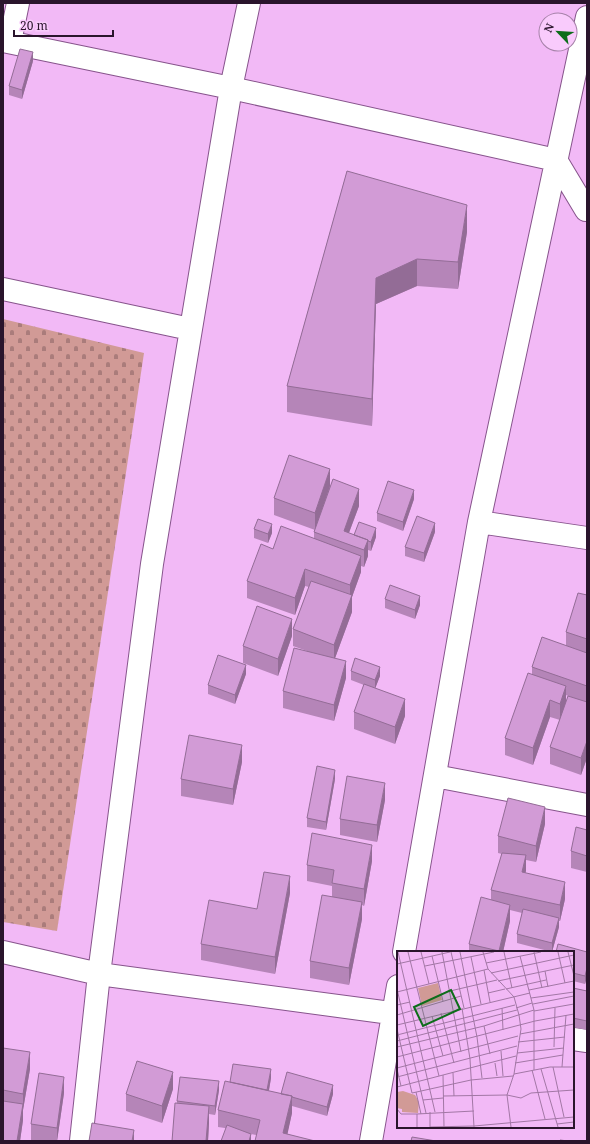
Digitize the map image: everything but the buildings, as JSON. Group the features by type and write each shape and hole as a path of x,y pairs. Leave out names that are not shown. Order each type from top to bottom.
{"street":[{"path":"18,3 6,42 231,88 556,160 587,210"},
{"path":"81,1141 100,974 152,564 231,88 248,3"},
{"path":"404,951 480,522 587,17"},
{"path":"3,289 190,329"},
{"path":"480,522 587,538"},
{"path":"435,776 587,805"},
{"path":"3,952 100,974 396,1013"},
{"path":"371,1141 396,1013 397,1000"},
{"path":"574,1039 587,1041"}],"green space":[{"path":"3,319 144,353 57,931 3,922"}]}
